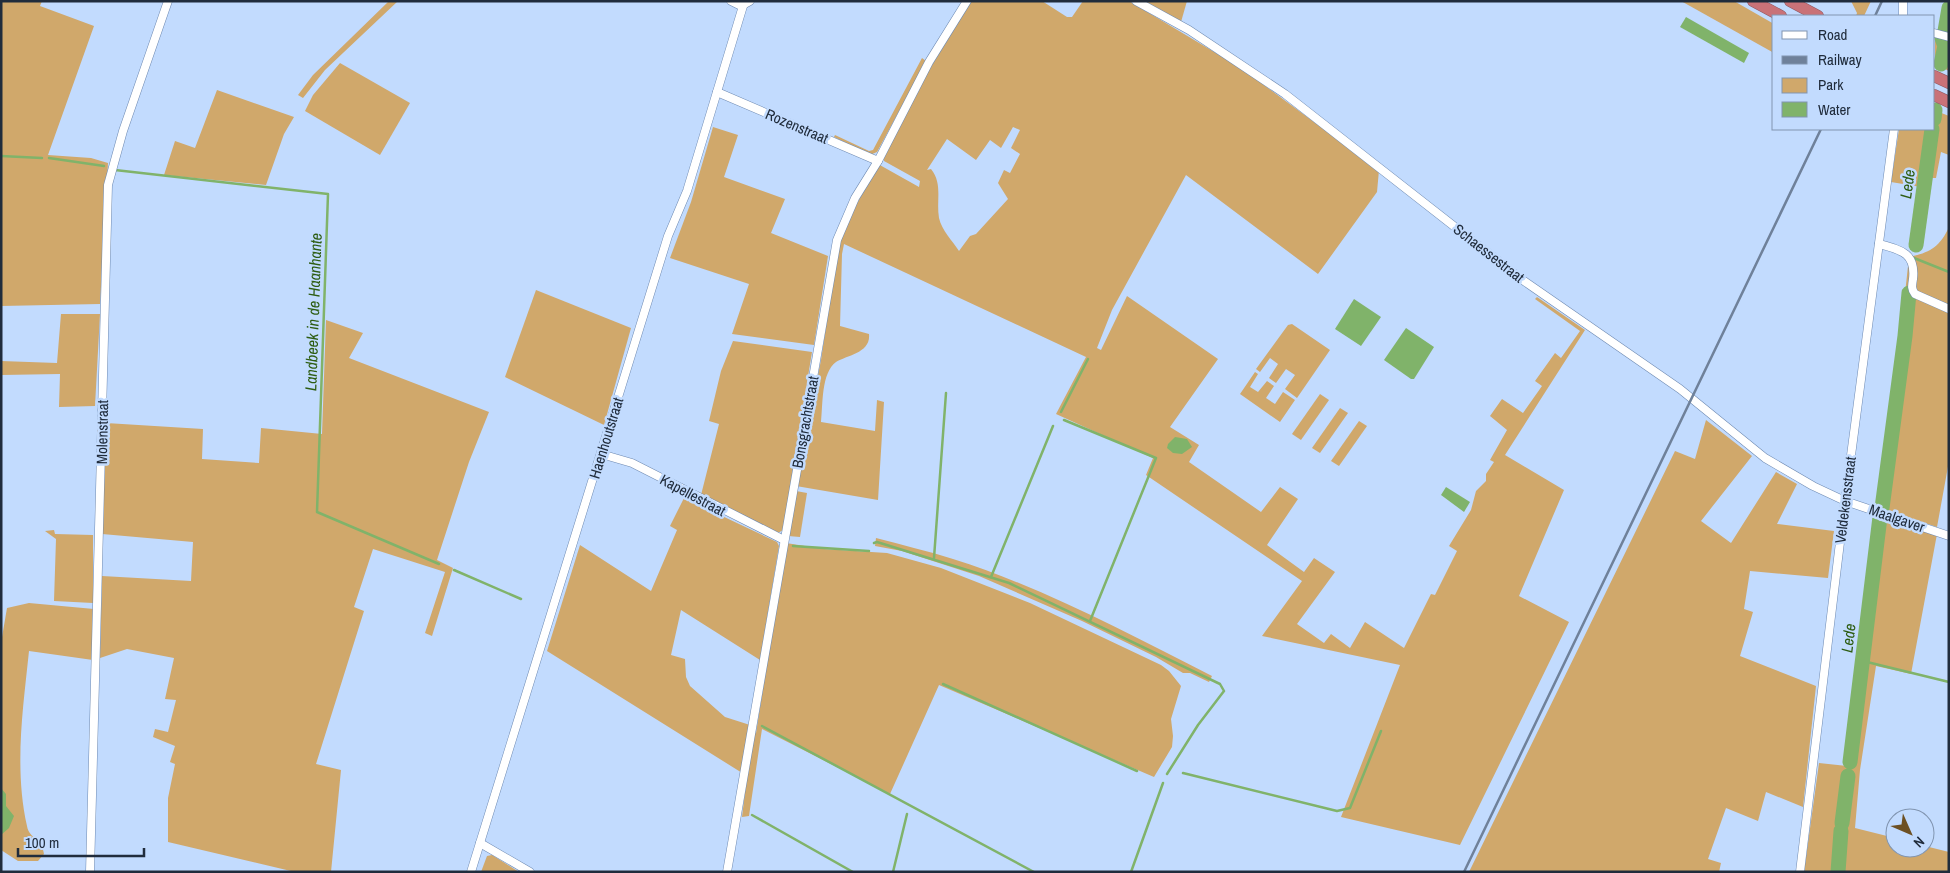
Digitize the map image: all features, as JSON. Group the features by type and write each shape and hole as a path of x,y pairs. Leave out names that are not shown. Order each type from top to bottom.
{"highway":[{"path":"1753,1 1779,15"},
{"path":"1790,1 1816,15"},
{"path":"1935,76 1949,83"},
{"path":"1935,95 1949,102"}],"street":[{"name":"Molenstraat","path":"90,872 108,186 118,145 168,1"},
{"path":"731,1 735,5 746,4"},
{"name":"Bonsgrachtstraat","path":"728,872 837,240 855,198 878,161 929,62 968,1"},
{"name":"Schaessestraat","path":"1136,1 1188,30 1285,94 1524,281 1680,389 1765,458 1813,486 1844,501"},
{"path":"1903,15 1904,1"},
{"name":"Haenhoutstraat","path":"471,872 668,236 687,191 746,4"},
{"path":"1935,33 1949,37"},
{"name":"Rozenstraat","path":"717,92 878,161"},
{"name":"Veldekensstraat","path":"1800,872 1844,501 1894,130"},
{"path":"1879,244 1901,250 1910,258 1914,267 1912,286 1915,294 1949,309"},
{"name":"Kapellestraat","path":"601,454 632,464 784,540"},
{"name":"Maalgaver","path":"1844,501 1949,536"},
{"path":"480,843 530,872"}],"green space":[{"path":"1,1 42,1 40,6 94,26 48,155 91,158 108,163 100,304 1,306"},
{"path":"389,1 398,1 325,70 303,98 298,95 313,75"},
{"path":"970,1 1042,1 1067,17 1072,17 1083,1 1129,1 1241,68 1379,170 1377,192 1318,274 1186,175 1112,310 1097,348 1101,350 1127,296 1218,359 1170,427 1199,445 1189,462 1261,512 1280,487 1298,499 1267,545 1304,572 1314,558 1335,572 1297,624 1324,643 1331,634 1350,648 1365,622 1404,648 1431,594 1435,595 1457,551 1449,546 1471,510 1476,491 1486,481 1486,474 1494,462 1490,460 1507,430 1490,416 1502,399 1523,413 1542,386 1535,381 1555,353 1561,358 1580,331 1535,299 1537,297 1585,330 1505,455 1564,490 1519,596 1569,622 1460,845 1341,817 1400,665 1262,636 1302,581 1146,475 1153,458 1056,414 1086,357 844,244 842,254 840,326 869,334 869,340 862,349 836,362 831,367 825,381 821,422 875,431 877,400 884,402 878,500 796,486 821,360 837,252 844,228 878,164 919,187 920,181 884,161 883,154","holes":["1013,127 1020,130 1011,148 1020,154 1010,173 1004,170 998,183 1008,199 976,234 970,236 959,251 940,223 937,180 931,169 927,170 947,139 976,160 990,140 1001,148"]},
{"path":"1144,1 1187,1 1181,22"},
{"path":"1681,1 1734,1 1772,23 1772,52"},
{"path":"1851,1 1871,1 1864,15 1856,15"},
{"path":"1949,7 1949,71 1935,64 1935,37"},
{"path":"922,58 926,61 877,152 870,155 834,137 835,135 869,151 873,150"},
{"path":"340,63 410,103 380,155 305,111 313,95"},
{"path":"217,90 294,117 284,134 266,185 164,175 175,141 195,148"},
{"path":"1935,110 1949,116 1949,155 1941,152 1936,178 1923,178 1921,187 1891,182 1899,130 1935,130"},
{"path":"713,127 738,135 724,177 785,199 771,233 828,256 814,345 732,334 749,284 670,258 691,202"},
{"path":"1949,227 1949,461 1937,527 1876,507 1901,330 1909,257 1933,248 1942,240"},
{"path":"536,290 631,328 604,425 505,377"},
{"path":"61,314 100,314 95,406 59,407 60,374 1,375 1,361 57,363"},
{"path":"326,320 363,333 349,358 489,412 469,462 437,560 453,568 432,636 425,633 445,572 373,549 354,607 364,611 316,764 341,770 331,872 295,872 168,842 168,798 175,764 170,762 175,746 153,737 155,729 168,732 176,700 165,699 174,658 127,649 100,658 102,576 191,581 193,542 102,534 106,423 203,429 202,459 259,463 261,428 322,434"},
{"path":"1292,324 1330,350 1297,398 1285,389 1295,375 1286,369 1276,383 1269,378 1278,364 1270,358 1260,372 1256,369 1288,325"},
{"path":"733,341 812,352 783,530 778,533 701,495 719,424 709,421 721,371"},
{"path":"1255,372 1258,374 1250,387 1258,392 1267,381 1274,386 1266,398 1275,404 1283,392 1295,400 1280,422 1240,394"},
{"path":"1320,394 1329,400 1301,440 1292,434"},
{"path":"1340,408 1348,413 1320,453 1312,448"},
{"path":"1706,420 1752,456 1701,521 1731,543 1776,472 1797,484 1777,524 1834,531 1828,578 1750,571 1744,609 1753,612 1740,656 1816,686 1803,807 1766,792 1758,821 1726,808 1708,859 1721,863 1719,872 1469,872 1675,451 1695,459"},
{"path":"1359,421 1367,426 1339,466 1331,461"},
{"path":"796,491 807,493 800,537 788,536"},
{"path":"684,498 777,542 779,546 760,660 681,610 671,655 685,659 686,677 690,686 725,717 750,725 748,732 756,733 786,543 824,549 887,553 941,568 1030,603 1161,665 1169,671 1181,686 1171,719 1172,747 1154,777 939,685 890,794 762,729 749,816 742,817 747,776 547,651 580,545 651,591 677,530 670,526"},
{"path":"1877,517 1937,534 1911,674 1876,666 1860,770 1855,828 1885,836 1885,858 1935,858 1935,848 1949,852 1949,872 1804,872 1819,763 1847,766"},
{"path":"54,530 55,534 93,535 93,603 54,601 56,539 45,531"},
{"path":"876,538 953,559 1019,583 1085,612 1212,676 1209,682 1190,673 1183,673 1156,657 1082,621 979,576 902,551 875,546"},
{"path":"29,603 94,609 93,660 29,651 21,738 21,782 28,830 41,845 44,854 38,861 18,861 1,850 1,643 7,608"},
{"path":"492,855 519,872 481,872 487,856"}],"water":[{"path":"1686,17 1749,53 1744,63 1680,27"},
{"path":"1354,299 1381,317 1361,346 1335,329"},
{"path":"1406,328 1434,347 1414,379 1411,379 1384,360"},
{"path":"1175,437 1187,439 1192,447 1182,454 1173,453 1167,448 1168,444"},
{"path":"1446,487 1470,502 1464,512 1441,495"},
{"path":"1,788 6,794 6,806 14,816 9,828 1,835"}],"waterway":[{"name":"Lede","path":"1945,31 1949,8"},
{"name":"Lede","path":"1941,64 1945,46 1942,38"},
{"name":"Lede","path":"1945,46 1949,48"},
{"name":"Lede","path":"1916,245 1932,130"},
{"name":"Landbeek in de Haanhante","path":"1,156 42,158"},
{"name":"Landbeek in de Haanhante","path":"49,158 104,166"},
{"name":"Landbeek in de Haanhante","path":"115,170 328,194 317,512 439,564"},
{"path":"1914,258 1949,272"},
{"name":"Lede","path":"1882,508 1909,293"},
{"path":"1061,412 1088,359"},
{"path":"934,558 946,393"},
{"path":"1064,420 1156,458 1090,621"},
{"path":"991,577 1053,426"},
{"name":"Lede","path":"1850,762 1880,517"},
{"path":"874,543 877,542 1009,583 1220,684 1224,691 1198,725 1167,774"},
{"path":"793,546 869,551"},
{"name":"Landbeek in de Haanhante","path":"454,570 521,599"},
{"path":"1863,661 1949,682"},
{"path":"943,684 1137,771"},
{"path":"762,726 1034,872"},
{"path":"1183,773 1337,811 1350,808 1381,731"},
{"name":"Lede","path":"1842,823 1848,776"},
{"path":"1131,872 1163,783"},
{"path":"893,872 907,814"},
{"path":"752,815 853,872"},
{"name":"Lede","path":"1838,872 1841,831"}],"railway":[{"path":"1875,15 1882,1"},
{"path":"1464,872 1821,130"}]}
